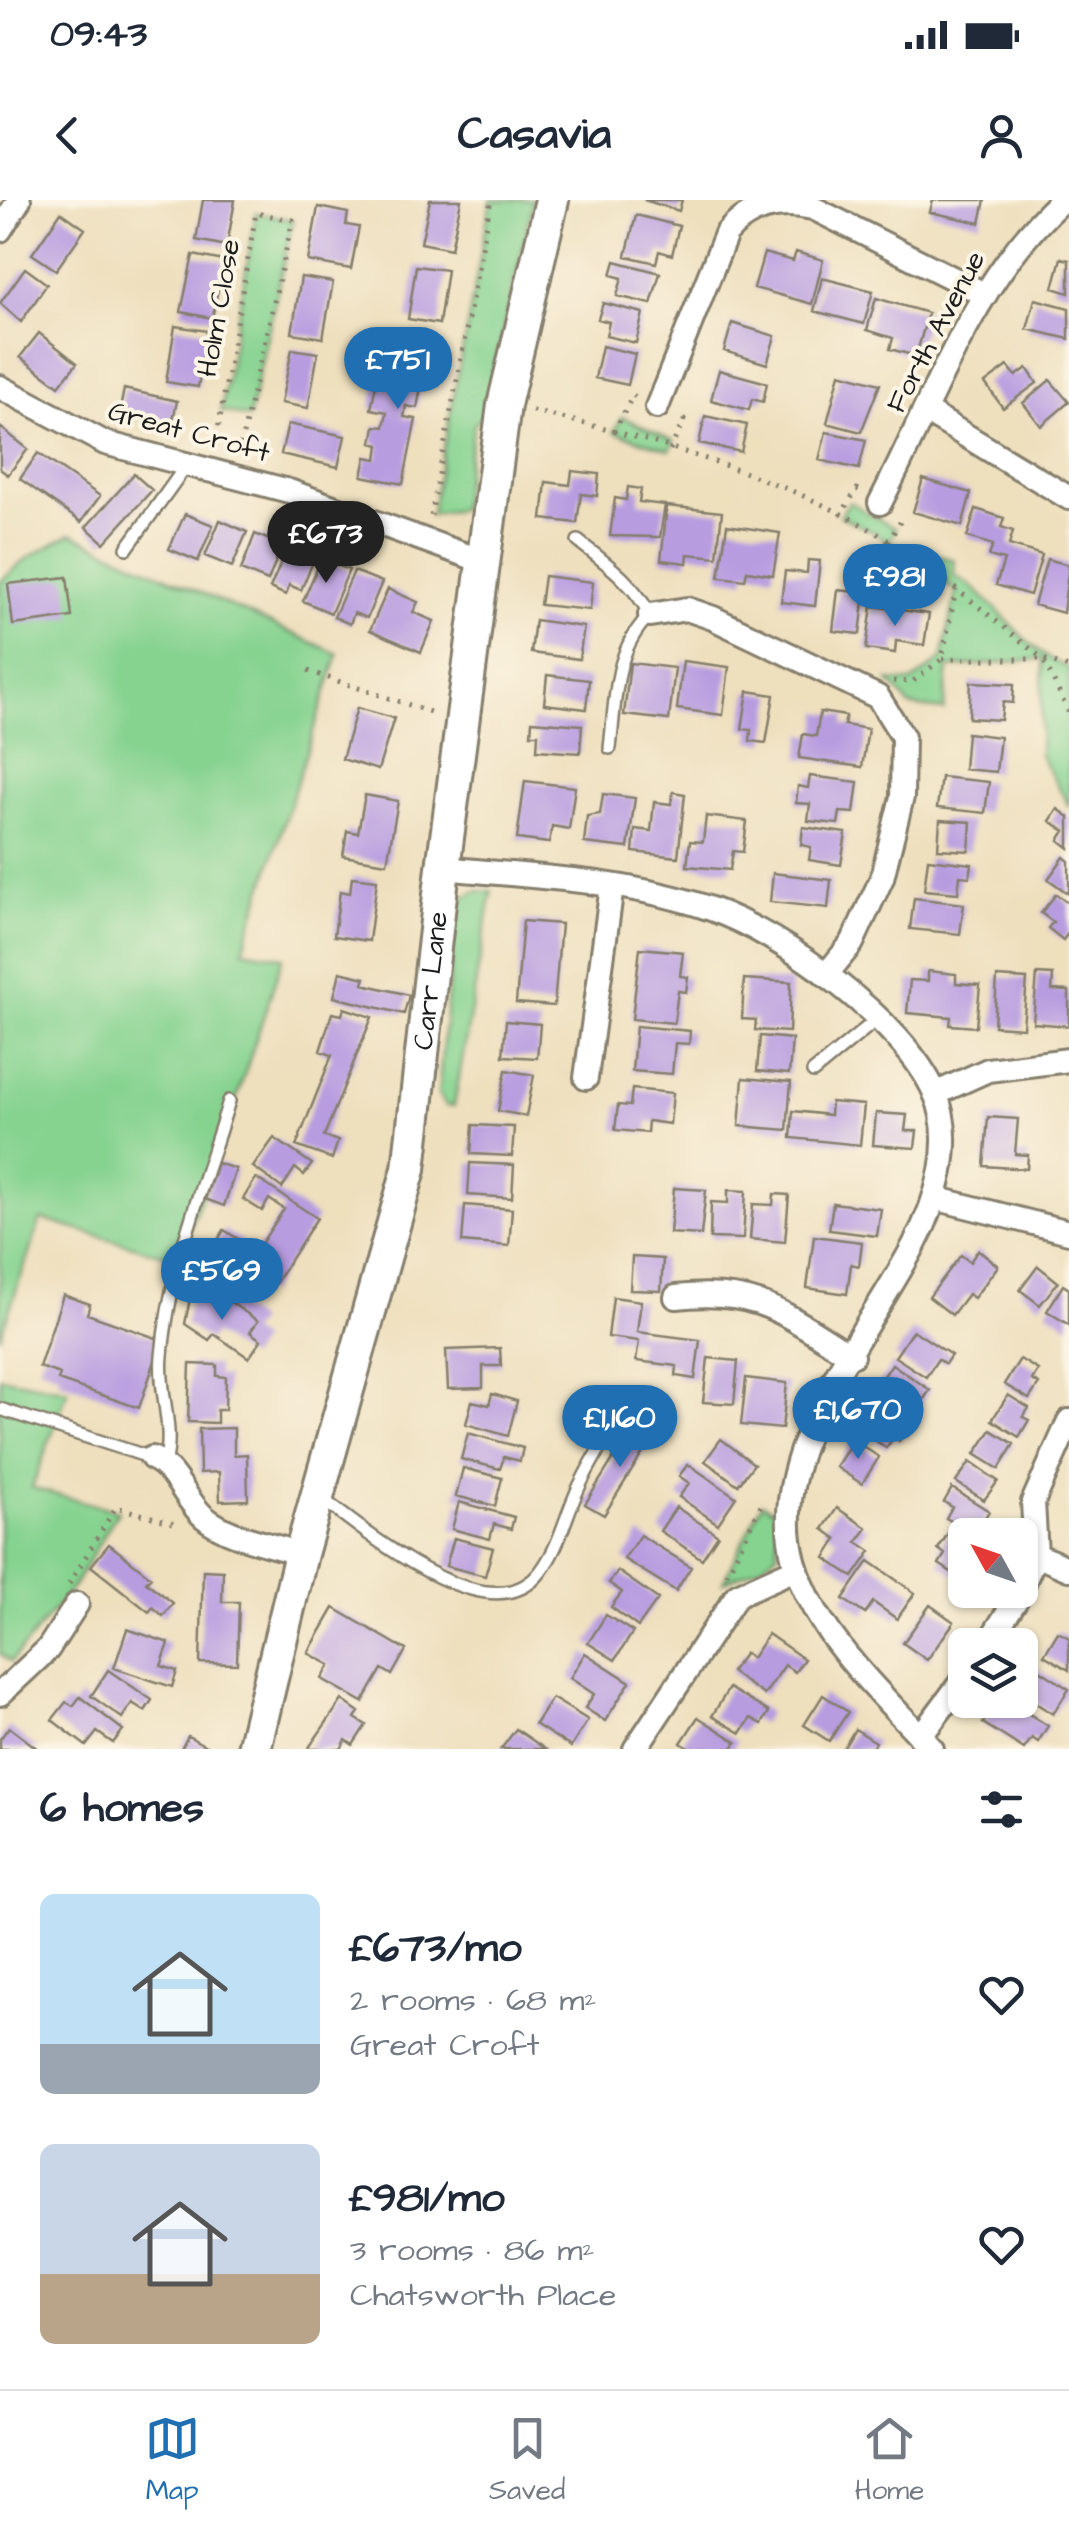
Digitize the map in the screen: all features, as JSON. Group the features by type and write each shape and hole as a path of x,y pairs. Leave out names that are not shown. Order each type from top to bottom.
{"main road":[{"name":"Carr Lane","path":"254,1749 301,1554 409,1169 443,868 504,405 552,200"}],"street":[{"path":"0,230 19,200"},
{"name":"Forth Avenue","path":"880,503 984,294 1018,245 1062,200"},
{"path":"658,407 726,234 748,214 765,207 790,202 813,208 984,294"},
{"name":"Great Croft","path":"0,387 105,443 211,468 482,561"},
{"path":"927,412 1069,498"},
{"path":"650,616 687,609 864,690 889,709 904,736 902,796 890,850 869,912 826,976"},
{"path":"443,868 612,886 665,896 748,924 826,976 876,1020 920,1068 935,1094 944,1135 934,1198 915,1244 813,1422 795,1470 789,1536 795,1569 825,1624 926,1743 948,1706"},
{"path":"586,1078 612,886"},
{"path":"935,1094 988,1070 1069,1060"},
{"path":"934,1198 1069,1232"},
{"path":"676,1297 729,1294 756,1299 852,1356"},
{"path":"1034,1518 1033,1502 1069,1421"},
{"path":"159,1460 206,1518 301,1554"},
{"path":"1038,1556 1069,1570"},
{"path":"635,1749 724,1611 753,1586 795,1569"},
{"path":"0,1694 48,1649 68,1600"}],"lane":[{"path":"128,548 211,468"},
{"path":"578,541 628,582 650,616 633,632 622,653 610,748"},
{"path":"813,1072 876,1020"},
{"path":"0,1409 159,1460 171,1443 161,1360 170,1298 229,1101"},
{"path":"317,1496 442,1580 481,1591 512,1592 531,1582 548,1560 578,1489 613,1426"}],"path":[{"path":"426,543 492,200"},
{"name":"Holm Close","path":"256,213 293,220 253,405 211,468 256,213"},
{"path":"504,405 597,427 782,488 876,534 956,590 1043,659 1069,713"},
{"path":"864,690 877,682 912,682 930,672 942,659 956,590"},
{"path":"942,659 1043,659 1069,668"},
{"path":"308,671 463,723"},
{"path":"724,1611 723,1582 774,1479 795,1470"},
{"path":"68,1600 116,1507 192,1528 206,1518"}],"green space":[{"path":"491,200 533,200 484,414 474,425 460,509 431,515"},
{"path":"256,213 293,220 249,418 221,411"},
{"path":"622,417 674,441 670,450 614,432"},
{"path":"849,502 896,529 889,542 955,560 954,575 970,585 1037,649 1069,668 1069,806 1040,755 1043,659 948,668 944,710 910,706 889,681 912,682 942,659 956,591 877,534 840,516"},
{"path":"71,534 338,654 243,950 283,957 218,1155 177,1259 41,1219 0,1337 0,582 26,559"},
{"path":"476,891 492,891 454,1106 446,1106 438,1094 456,909 463,898"},
{"path":"0,1377 68,1390 32,1488 118,1511 74,1586 11,1662 0,1654"},
{"path":"762,1503 778,1513 777,1553 760,1567 723,1582"}],"building":[{"path":"203,200 235,200 227,246 196,240"},
{"path":"430,200 461,200 451,249 421,243"},
{"path":"644,200 682,200 679,211"},
{"path":"933,200 985,200 980,223 930,212"},
{"path":"318,207 348,213 346,225 359,227 351,269 308,261"},
{"path":"61,212 85,229 56,270 32,254"},
{"path":"636,215 679,226 672,255 659,251 656,263 626,256"},
{"path":"796,252 823,260 812,304 754,288 764,253 793,261"},
{"path":"193,255 224,261 212,318 181,312"},
{"path":"1061,258 1069,260 1069,293 1053,288"},
{"path":"615,261 660,273 651,304 617,296 622,278 611,275"},
{"path":"416,266 447,270 439,324 408,319"},
{"path":"25,268 47,284 21,322 0,303"},
{"path":"301,277 333,282 323,338 292,333"},
{"path":"822,278 873,291 864,324 814,311"},
{"path":"876,298 928,313 916,356 890,349 893,338 867,330"},
{"path":"1035,299 1069,308 1069,339 1027,329"},
{"path":"603,303 643,313 636,343 606,336 609,322 598,319"},
{"path":"732,323 775,336 767,364 724,351"},
{"path":"175,326 207,331 198,387 166,382"},
{"path":"39,333 77,363 59,386 20,357"},
{"path":"401,335 430,341 417,408 406,406 404,417 416,419 403,484 362,476 366,457 377,459 379,445 372,443 375,426 384,427 387,412 371,409 376,384 391,387"},
{"path":"602,346 635,354 628,385 595,378"},
{"path":"292,349 318,353 308,408 281,403"},
{"path":"1008,366 1016,376 1027,368 1037,383 1003,408 985,383"},
{"path":"719,370 767,383 763,402 752,399 749,410 711,400"},
{"path":"840,373 880,384 861,432 827,423"},
{"path":"1050,380 1069,402 1041,426 1023,403"},
{"path":"124,389 177,401 172,425 119,414"},
{"path":"705,416 747,425 741,452 699,443"},
{"path":"288,424 345,436 338,467 281,454"},
{"path":"0,427 28,449 8,475 0,469"},
{"path":"826,432 866,440 859,469 819,460"},
{"path":"38,453 100,496 81,522 20,479"},
{"path":"572,471 599,474 597,496 581,494 577,523 542,519 546,482 570,485"},
{"path":"134,474 152,490 104,543 86,527"},
{"path":"923,479 971,493 962,526 913,512"},
{"path":"628,487 641,489 639,502 665,505 660,537 610,536 615,498 626,500"},
{"path":"667,506 722,512 717,557 688,554 687,563 661,560"},
{"path":"976,509 1004,518 1001,527 1013,531 1009,545 1042,555 1030,595 996,585 1004,560 989,556 993,545 967,537"},
{"path":"185,514 213,525 198,561 169,549"},
{"path":"220,520 247,532 232,567 205,556"},
{"path":"727,525 780,533 773,575 747,571 745,580 719,577"},
{"path":"255,534 282,545 268,581 241,570"},
{"path":"289,544 316,555 301,590 289,585 286,595 270,588"},
{"path":"321,559 349,570 331,613 303,601"},
{"path":"1047,559 1069,565 1063,613 1034,605"},
{"path":"808,560 820,561 815,606 781,602 785,571 807,573"},
{"path":"354,571 382,582 367,618 354,613 350,624 334,617"},
{"path":"544,576 593,582 590,610 540,605"},
{"path":"67,577 72,617 13,625 8,584"},
{"path":"388,589 418,602 413,612 434,621 421,652 370,630"},
{"path":"838,590 865,593 860,634 833,631"},
{"path":"872,606 929,614 924,645 896,641 895,653 866,649"},
{"path":"535,620 584,627 579,659 531,653"},
{"path":"683,661 729,667 723,715 677,709"},
{"path":"630,663 675,668 669,720 624,715"},
{"path":"547,675 589,680 586,709 544,704"},
{"path":"971,682 1014,684 1013,703 1003,702 1001,720 969,718"},
{"path":"748,691 774,695 766,743 750,741 751,730 742,729"},
{"path":"357,708 394,718 378,770 342,759"},
{"path":"820,712 846,716 844,725 868,729 862,767 799,758 803,734 816,736"},
{"path":"532,721 582,725 580,753 537,750 538,734 531,734"},
{"path":"967,733 1000,737 996,772 964,769"},
{"path":"810,776 858,782 854,813 840,812 838,824 808,821 810,804 796,803 798,786 808,788"},
{"path":"941,777 989,782 985,813 937,808"},
{"path":"525,781 575,787 569,829 552,826 549,843 517,839"},
{"path":"673,792 685,794 678,857 633,852 635,829 651,831 654,802 671,804"},
{"path":"603,794 635,798 628,848 584,843 587,816 600,814"},
{"path":"365,795 398,801 387,863 343,856 347,831 358,833"},
{"path":"1058,809 1069,817 1069,848 1059,840 1065,831 1050,821"},
{"path":"706,816 747,821 743,852 733,851 730,870 687,866 690,841 703,842"},
{"path":"940,820 971,822 969,851 938,849"},
{"path":"803,827 846,833 841,865 809,860 811,847 801,845"},
{"path":"1064,857 1069,861 1069,894 1048,879"},
{"path":"928,859 972,864 970,877 960,876 958,893 924,890"},
{"path":"773,873 831,880 828,908 770,902"},
{"path":"352,877 377,880 369,941 334,936 340,891 350,893"},
{"path":"1056,894 1069,904 1069,932 1063,940 1048,928 1053,922 1041,913"},
{"path":"914,898 964,904 960,934 910,929"},
{"path":"523,921 561,924 554,1006 516,1003"},
{"path":"640,948 683,952 680,976 688,977 686,992 678,991 674,1023 632,1019"},
{"path":"928,971 956,974 956,983 980,985 976,1027 950,1025 951,1017 907,1013 910,980 928,981"},
{"path":"340,972 365,978 363,984 409,995 404,1014 334,997"},
{"path":"1037,974 1053,975 1052,990 1069,991 1069,1026 1033,1023"},
{"path":"997,977 1027,979 1023,1028 994,1026"},
{"path":"744,979 791,982 789,1032 755,1030 756,1020 742,1019"},
{"path":"344,1008 372,1017 324,1136 338,1141 332,1159 296,1146 332,1055 320,1051 332,1013 342,1015"},
{"path":"506,1021 540,1024 537,1058 503,1056"},
{"path":"636,1026 690,1031 689,1044 675,1043 672,1074 632,1071"},
{"path":"760,1036 792,1039 789,1074 757,1071"},
{"path":"506,1070 534,1075 526,1116 498,1111"},
{"path":"743,1078 791,1082 787,1130 739,1126"},
{"path":"632,1089 673,1093 670,1124 648,1121 647,1133 615,1130 618,1105 630,1106"},
{"path":"831,1102 864,1105 860,1145 791,1138 793,1111 830,1115"},
{"path":"876,1113 907,1115 905,1131 917,1131 915,1148 873,1145"},
{"path":"988,1117 1018,1119 1015,1154 1028,1155 1027,1169 984,1166"},
{"path":"473,1125 514,1127 512,1156 471,1154"},
{"path":"274,1138 312,1164 304,1175 295,1168 282,1188 253,1167"},
{"path":"217,1163 236,1169 224,1206 205,1199"},
{"path":"470,1163 514,1165 512,1198 468,1195"},
{"path":"256,1178 317,1218 269,1293 209,1254 224,1230 243,1242 240,1248 253,1256 284,1209 269,1199 262,1211 243,1199"},
{"path":"674,1188 706,1190 701,1235 670,1233"},
{"path":"728,1190 746,1191 743,1239 710,1238 711,1202 728,1203"},
{"path":"774,1194 789,1195 785,1242 750,1239 753,1204 773,1205"},
{"path":"833,1203 881,1209 877,1236 829,1230"},
{"path":"465,1205 512,1209 509,1246 462,1242"},
{"path":"814,1236 862,1242 859,1266 851,1264 847,1294 807,1288"},
{"path":"978,1250 998,1266 974,1298 968,1294 952,1315 929,1297 961,1255 970,1262"},
{"path":"632,1257 663,1259 661,1291 630,1290"},
{"path":"1038,1266 1058,1282 1040,1305 1020,1290"},
{"path":"1063,1285 1069,1289 1069,1325 1047,1311"},
{"path":"192,1288 217,1305 223,1297 258,1321 250,1332 261,1340 249,1358 214,1334 209,1340 185,1324"},
{"path":"63,1295 90,1304 87,1314 162,1340 139,1408 58,1380 60,1374 39,1367"},
{"path":"613,1297 641,1301 637,1332 700,1340 695,1379 676,1376 677,1366 636,1361 639,1341 608,1337"},
{"path":"913,1330 951,1355 945,1364 938,1359 926,1377 895,1357"},
{"path":"500,1348 501,1366 483,1366 483,1388 448,1389 446,1350"},
{"path":"708,1358 738,1361 734,1404 703,1402"},
{"path":"1020,1359 1038,1370 1032,1380 1039,1384 1029,1399 1004,1384"},
{"path":"190,1364 217,1365 217,1376 226,1377 225,1410 217,1410 217,1423 188,1422"},
{"path":"892,1364 930,1390 913,1415 875,1389"},
{"path":"746,1378 787,1383 782,1429 741,1425"},
{"path":"492,1394 517,1401 508,1436 466,1424 472,1401 489,1405"},
{"path":"1008,1395 1029,1408 1023,1417 1029,1420 1019,1437 992,1420"},
{"path":"880,1404 910,1426 899,1441 894,1437 886,1448 861,1430"},
{"path":"635,1424 654,1435 604,1515 585,1504"},
{"path":"234,1428 234,1455 247,1454 248,1500 220,1501 219,1472 200,1473 199,1429"},
{"path":"991,1430 1014,1444 999,1469 975,1454"},
{"path":"468,1433 523,1448 520,1461 504,1457 500,1469 461,1459"},
{"path":"721,1439 754,1464 738,1485 705,1461"},
{"path":"853,1440 879,1457 862,1484 836,1467"},
{"path":"970,1462 998,1481 984,1500 956,1482"},
{"path":"688,1464 736,1497 718,1524 679,1497 689,1483 679,1476"},
{"path":"463,1468 502,1478 495,1506 456,1496"},
{"path":"952,1488 989,1511 985,1518 948,1519 946,1518 952,1507 944,1502"},
{"path":"459,1502 514,1517 511,1529 494,1524 490,1539 452,1529"},
{"path":"676,1507 718,1535 702,1559 660,1531"},
{"path":"837,1508 867,1528 857,1542 871,1551 853,1577 825,1558 837,1539 823,1529"},
{"path":"948,1533 948,1570 939,1564 945,1554 938,1549"},
{"path":"640,1535 691,1567 676,1591 624,1559"},
{"path":"454,1538 493,1548 485,1576 446,1566"},
{"path":"109,1544 151,1577 146,1582 173,1603 163,1616 153,1607 149,1612 91,1566"},
{"path":"869,1561 915,1593 897,1619 873,1602 865,1614 843,1599"},
{"path":"203,1570 223,1571 222,1602 239,1602 237,1664 200,1663"},
{"path":"618,1571 658,1599 638,1627 611,1607 622,1592 609,1583"},
{"path":"930,1605 954,1622 927,1660 903,1643"},
{"path":"334,1608 406,1650 392,1675 382,1669 363,1702 322,1679 330,1665 308,1653"},
{"path":"606,1615 633,1632 615,1660 588,1643"},
{"path":"127,1629 169,1643 161,1666 177,1671 172,1687 114,1668"},
{"path":"1058,1632 1069,1638 1069,1670 1044,1655"},
{"path":"768,1634 804,1659 795,1672 785,1665 764,1695 731,1672 745,1653 752,1658"},
{"path":"585,1653 630,1682 605,1721 585,1708 594,1694 570,1678"},
{"path":"1038,1669 1069,1689 1053,1714 1038,1704"},
{"path":"108,1670 152,1700 145,1711 132,1703 122,1718 91,1696"},
{"path":"729,1688 769,1712 762,1724 751,1718 741,1733 712,1716"},
{"path":"823,1695 848,1712 829,1741 804,1725"},
{"path":"80,1697 123,1730 113,1743 97,1732 86,1746 52,1720 66,1702 73,1706"},
{"path":"552,1698 588,1720 571,1747 535,1724"},
{"path":"342,1700 359,1712 355,1718 366,1725 353,1745 346,1740 341,1749 308,1749"},
{"path":"698,1717 737,1742 732,1749 690,1749 681,1743"},
{"path":"986,1718 1035,1718 1048,1726 1038,1742 1032,1738 1024,1749 983,1723"},
{"path":"9,1727 38,1749 0,1749 0,1739"},
{"path":"516,1729 545,1749 501,1749"},
{"path":"855,1729 876,1742 871,1749 843,1749"},
{"path":"188,1736 211,1749 181,1749"}]}
